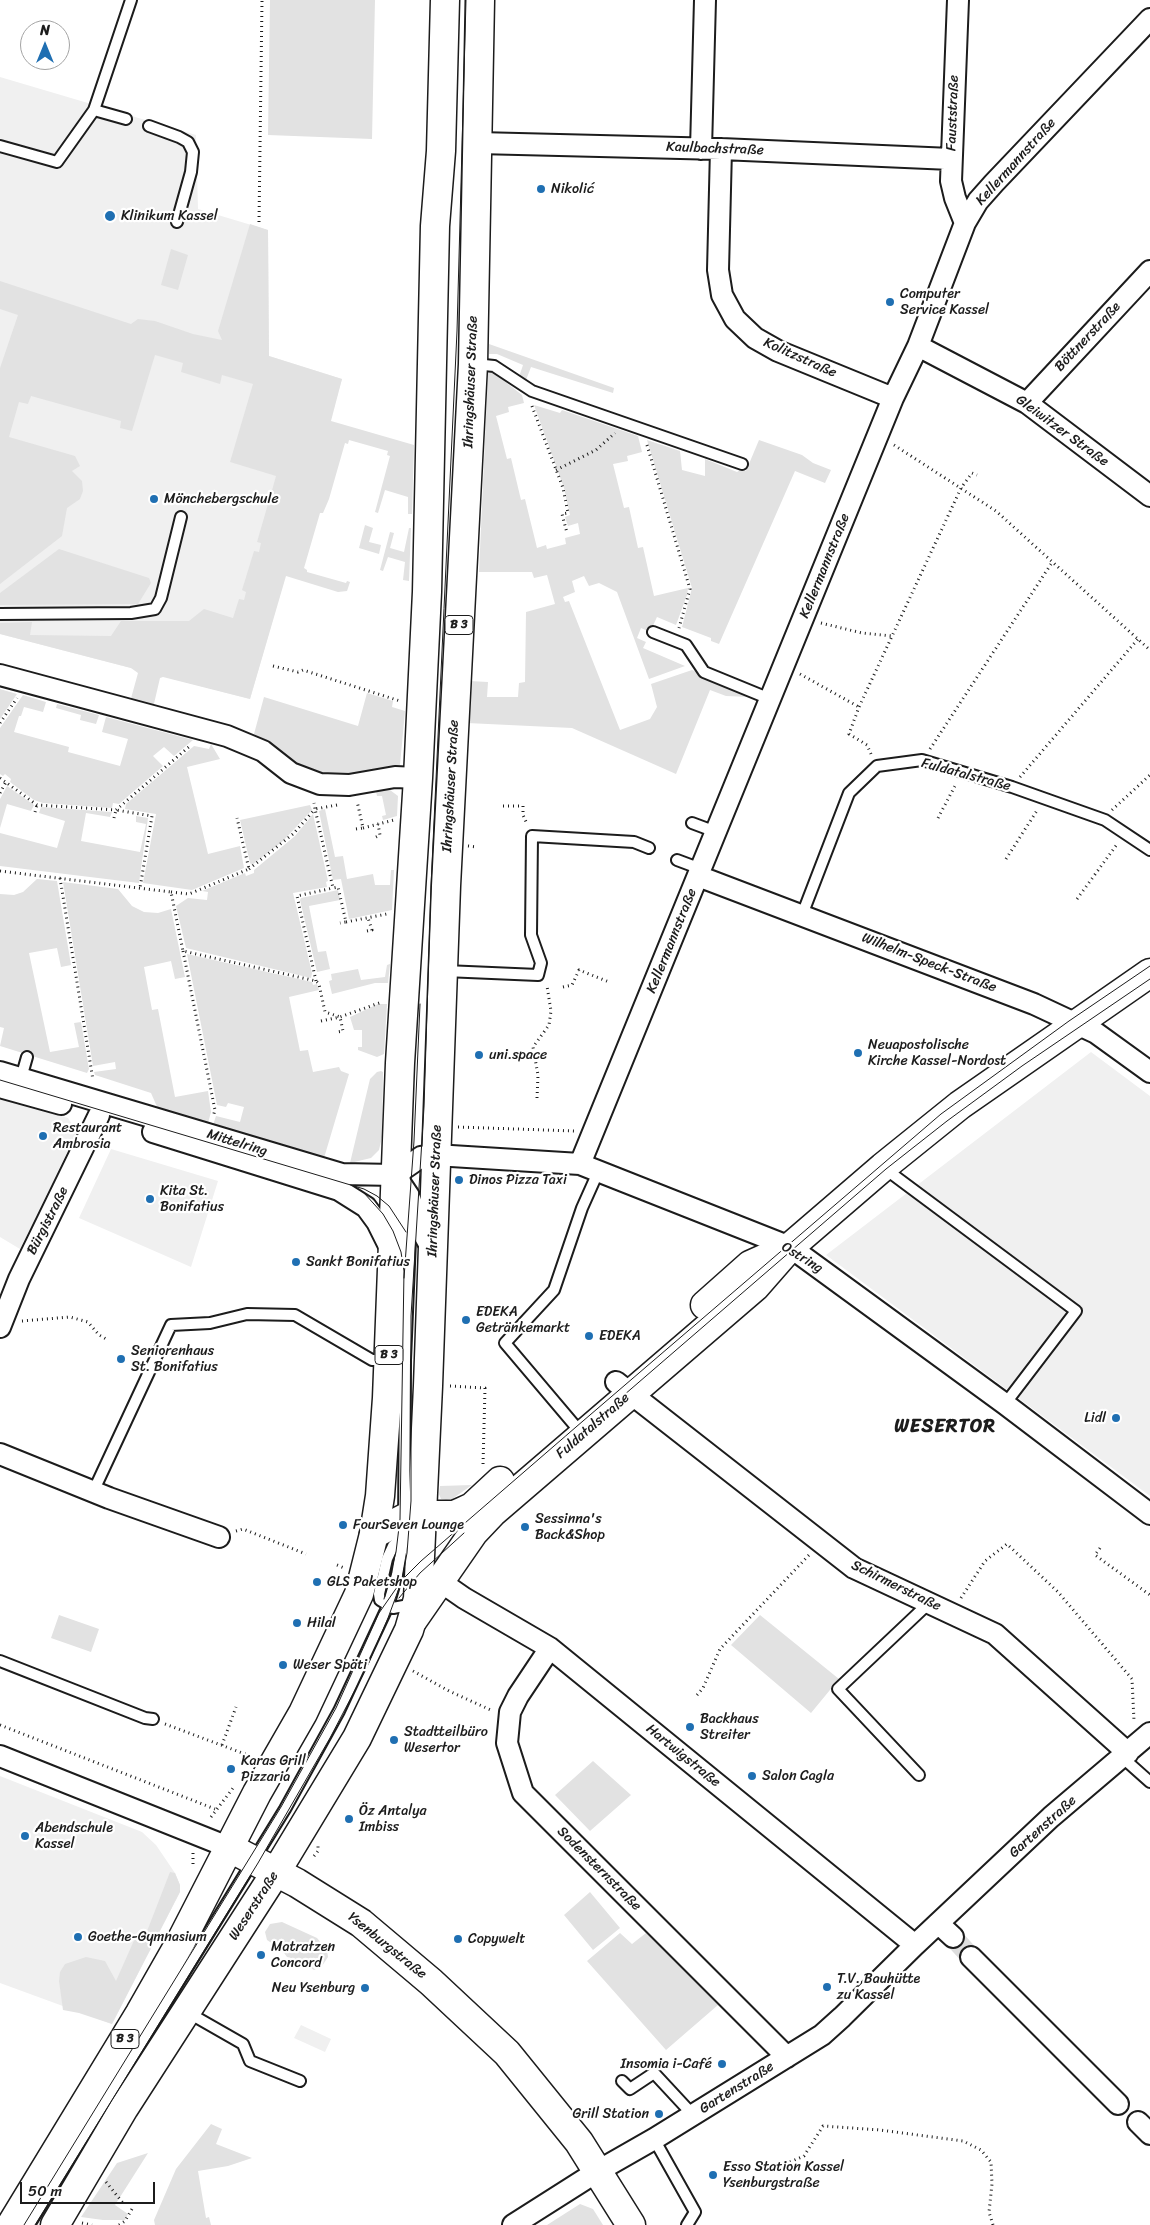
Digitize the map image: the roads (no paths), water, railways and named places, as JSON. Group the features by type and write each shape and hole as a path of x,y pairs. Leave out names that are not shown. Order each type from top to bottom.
{"main road":[{"name":"B 3","path":"11,2225 181,1941 228,1847 303,1713 354,1606 374,1534 383,1461 389,1360 395,1175 427,592 435,226 441,151 445,0"},
{"name":"Ihringshäuser Straße","path":"431,1577 419,1521 433,1251 444,1155 443,971 473,364 480,0"},
{"name":"Fuldatalstraße","path":"416,1609 431,1577 577,1428 623,1387 755,1287 790,1247 883,1167 995,1080 1150,973"},
{"name":"Fuldatalstraße","path":"374,1534 419,1521 454,1515 472,1507 577,1428"},
{"name":"Weserstraße","path":"55,2225 124,2108 186,2012 265,1866 357,1738 416,1609"},
{"name":"Ysenburgstraße","path":"228,1847 265,1866 361,1923 431,1982 507,2053 579,2142 631,2225"}],"street":[{"path":"701,148 705,0"},
{"name":"Fauststraße","path":"958,0 951,181 955,198 966,223"},
{"name":"Kellermannstraße","path":"580,1164 893,398 918,346 966,223 978,201 994,183 1150,19"},
{"name":"Kaulbachstraße","path":"478,143 721,148 951,159"},
{"name":"Kolitzstraße","path":"721,148 718,270 722,295 735,319 755,338 778,351 893,398"},
{"name":"Böttnerstraße","path":"1027,403 1150,271"},
{"name":"Gleiwitzer Straße","path":"918,346 1027,403 1150,496"},
{"path":"0,675 201,728 248,743 292,773 320,784 349,784 395,777 418,778"},
{"name":"Wilhelm-Speck-Straße","path":"699,873 802,915 1025,1000 1096,1033 1150,1072"},
{"name":"Mittelring","path":"0,1072 21,1078 98,1108 339,1190 366,1207 392,1253"},
{"name":"Mittelring","path":"0,1087 98,1108 342,1174 395,1175"},
{"name":"Bürgistraße","path":"1,1325 19,1278 90,1137 98,1108"},
{"name":"Ostring","path":"395,1175 421,1157 444,1155 580,1164 790,1247 1005,1404 1150,1514"},
{"path":"395,1175 412,1202 423,1233 433,1251"},
{"name":"Schirmerstraße","path":"623,1387 854,1568 995,1634 1125,1756"},
{"path":"0,1454 93,1492 219,1537"},
{"name":"Hartwigstraße","path":"431,1577 550,1648 915,1944"},
{"name":"Sodensternstraße","path":"550,1648 518,1696 510,1717 507,1743 523,1793 787,2057"},
{"name":"Gartenstraße","path":"513,2225 598,2170 654,2139 822,2035 915,1944 946,1931 1051,1817 1125,1756 1146,1736"},
{"name":"Ysenburgstraße","path":"0,1756 228,1847"},
{"path":"971,1957 1118,2104"}],"lane":[{"path":"0,146 58,162 94,110 131,0"},
{"path":"94,110 126,118"},
{"path":"149,126 179,136 188,142 193,152 191,172 177,222"},
{"path":"473,364 494,366 532,391 742,464"},
{"path":"0,614 131,613 155,609 161,598 181,517"},
{"path":"653,632 686,645 704,672 770,699"},
{"name":"Fuldatalstraße","path":"802,915 849,793 877,766 922,760 1012,787 1105,820 1150,850"},
{"path":"692,823 716,832"},
{"path":"443,971 538,975 541,963 531,935 532,836 634,842 649,848"},
{"path":"677,860 699,873"},
{"path":"21,1078 27,1057"},
{"path":"883,1167 1076,1311 1005,1404"},
{"path":"577,1428 505,1343 554,1290 582,1208 599,1170"},
{"path":"29,2225 265,1866 323,1742 361,1667 388,1606 397,1575 419,1521 407,1300 412,1202"},
{"path":"392,1253 407,1300"},
{"path":"93,1492 171,1325 210,1323 247,1314 295,1315 372,1360 389,1360"},
{"path":"920,1775 838,1688 929,1603"},
{"path":"388,1606 394,1608 409,1605 416,1609"},
{"path":"0,1661 145,1718 153,1719"},
{"path":"1125,1756 1150,1782"},
{"path":"186,2012 243,2044 250,2060 300,2081"},
{"path":"622,2081 630,2089 654,2073 693,2115"},
{"path":"654,2139 695,2212 687,2225"}],"tunnel":[{"path":"953,1937 971,1957"}],"tram line":[{"path":"35,2225 258,1863 330,1738 366,1669 402,1580 407,1553 411,1501 411,1316 424,1107 431,886 457,331 466,0"},
{"path":"24,2225 281,1807 336,1708 379,1613 402,1580 421,1561 941,1114 1069,1021 1150,966"},
{"path":"602,1414 886,1169 1022,1066 1150,979"},
{"path":"404,1278 414,1141 420,1004"},
{"path":"0,1080 364,1189 377,1196 389,1206 406,1232"},
{"path":"364,1193 383,1214 393,1231 401,1252 404,1271 400,1519 396,1552 384,1599"},
{"path":"399,1598 420,1573 464,1533"}],"place":[{"name":"Nikolić","path":"541,189"},
{"name":"Klinikum Kassel","path":"110,216"},
{"name":"Computer Service Kassel","path":"890,302"},
{"name":"Mönchebergschule","path":"154,499"},
{"name":"Neuapostolische Kirche Kassel-Nordost","path":"858,1053"},
{"name":"uni.space","path":"479,1055"},
{"name":"Restaurant Ambrosia","path":"43,1136"},
{"name":"Dinos Pizza Taxi","path":"459,1180"},
{"name":"Kita St. Bonifatius","path":"150,1199"},
{"name":"Sankt Bonifatius","path":"296,1262"},
{"name":"EDEKA Getränkemarkt","path":"466,1320"},
{"name":"EDEKA","path":"589,1336"},
{"name":"Seniorenhaus St. Bonifatius","path":"121,1359"},
{"name":"Lidl","path":"1116,1418"},
{"name":"FourSeven Lounge","path":"343,1525"},
{"name":"Sessinna's Back&Shop","path":"525,1527"},
{"name":"GLS Paketshop","path":"317,1582"},
{"name":"Hilal","path":"297,1623"},
{"name":"Weser Späti","path":"283,1665"},
{"name":"Backhaus Streiter","path":"690,1727"},
{"name":"Stadtteilbüro Wesertor","path":"394,1740"},
{"name":"Karas Grill Pizzaria","path":"231,1769"},
{"name":"Salon Cagla","path":"752,1776"},
{"name":"Öz Antalya Imbiss","path":"349,1819"},
{"name":"Abendschule Kassel","path":"25,1836"},
{"name":"Goethe-Gymnasium","path":"78,1937"},
{"name":"Copywelt","path":"458,1939"},
{"name":"Matratzen Concord","path":"261,1955"},
{"name":"T.V. Bauhütte zu Kassel","path":"827,1987"},
{"name":"Neu Ysenburg","path":"365,1988"},
{"name":"Insomia i-Café","path":"722,2064"},
{"name":"Grill Station","path":"659,2114"},
{"name":"Esso Station Kassel Ysenburgstraße","path":"713,2175"}],"district":[{"name":"WESERTOR","path":"945,1427"}]}
